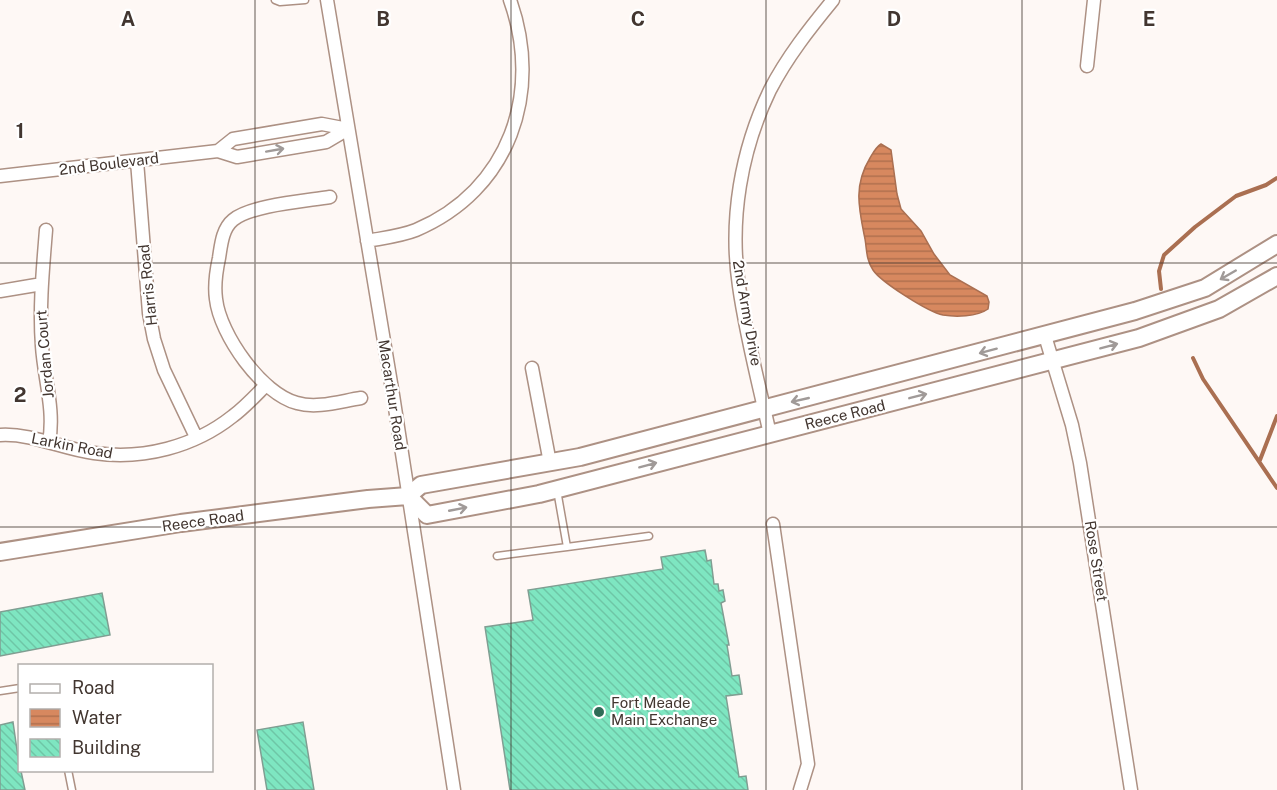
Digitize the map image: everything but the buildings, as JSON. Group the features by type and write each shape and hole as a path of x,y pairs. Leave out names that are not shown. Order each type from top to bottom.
{"street":[{"name":"Macarthur Road","path":"327,0 454,790"},
{"path":"367,241 415,230 438,219 463,201 480,184 493,166 515,124 523,86 522,41 510,0"},
{"name":"2nd Army Drive","path":"770,434 739,287 736,236 739,190 751,138 771,90 798,44 833,0"},
{"path":"1087,66 1094,0"},
{"name":"2nd Boulevard","path":"218,151 233,139 322,124 348,129"},
{"name":"2nd Boulevard","path":"0,176 218,151 237,157 326,142 348,129"},
{"name":"Harris Road","path":"137,160 149,314 154,339 164,370 196,438"},
{"path":"330,197 258,209 232,221 222,241 215,282 218,312 231,341 267,385 281,396 297,403 312,405 361,398"},
{"name":"Jordan Court","path":"46,230 42,284 42,347 51,417 49,442"},
{"name":"Reece Road","path":"0,552 181,523 408,496 421,484 580,457 1152,306 1205,288 1277,244"},
{"name":"Reece Road","path":"408,496 427,515 557,489 1139,338 1219,309 1277,276"},
{"path":"0,291 42,284"},
{"name":"Rose Street","path":"1045,336 1072,425 1080,463 1131,790"},
{"path":"532,368 550,463"},
{"name":"Larkin Road","path":"0,435 31,438 95,453 132,455 174,448 233,416 267,385"},
{"path":"773,524 808,764 800,790"}],"lane":[{"path":"275,0 280,2 306,0"},
{"path":"557,489 567,547"},
{"path":"497,556 649,536"},
{"path":"0,691 18,688"},
{"path":"68,772 72,790"}],"water":[{"path":"881,144 891,150 901,209 921,231 934,254 950,275 987,296 988,309 966,316 936,313 895,289 873,270 868,259 861,218 859,188 865,168"}],"waterway":[{"path":"1161,289 1159,271 1164,255 1195,227 1236,196 1266,185 1277,178"},
{"path":"1193,358 1203,379 1277,488"},
{"path":"1260,460 1277,416"}],"place":[{"name":"Fort Meade Main Exchange","path":"599,712"}]}
